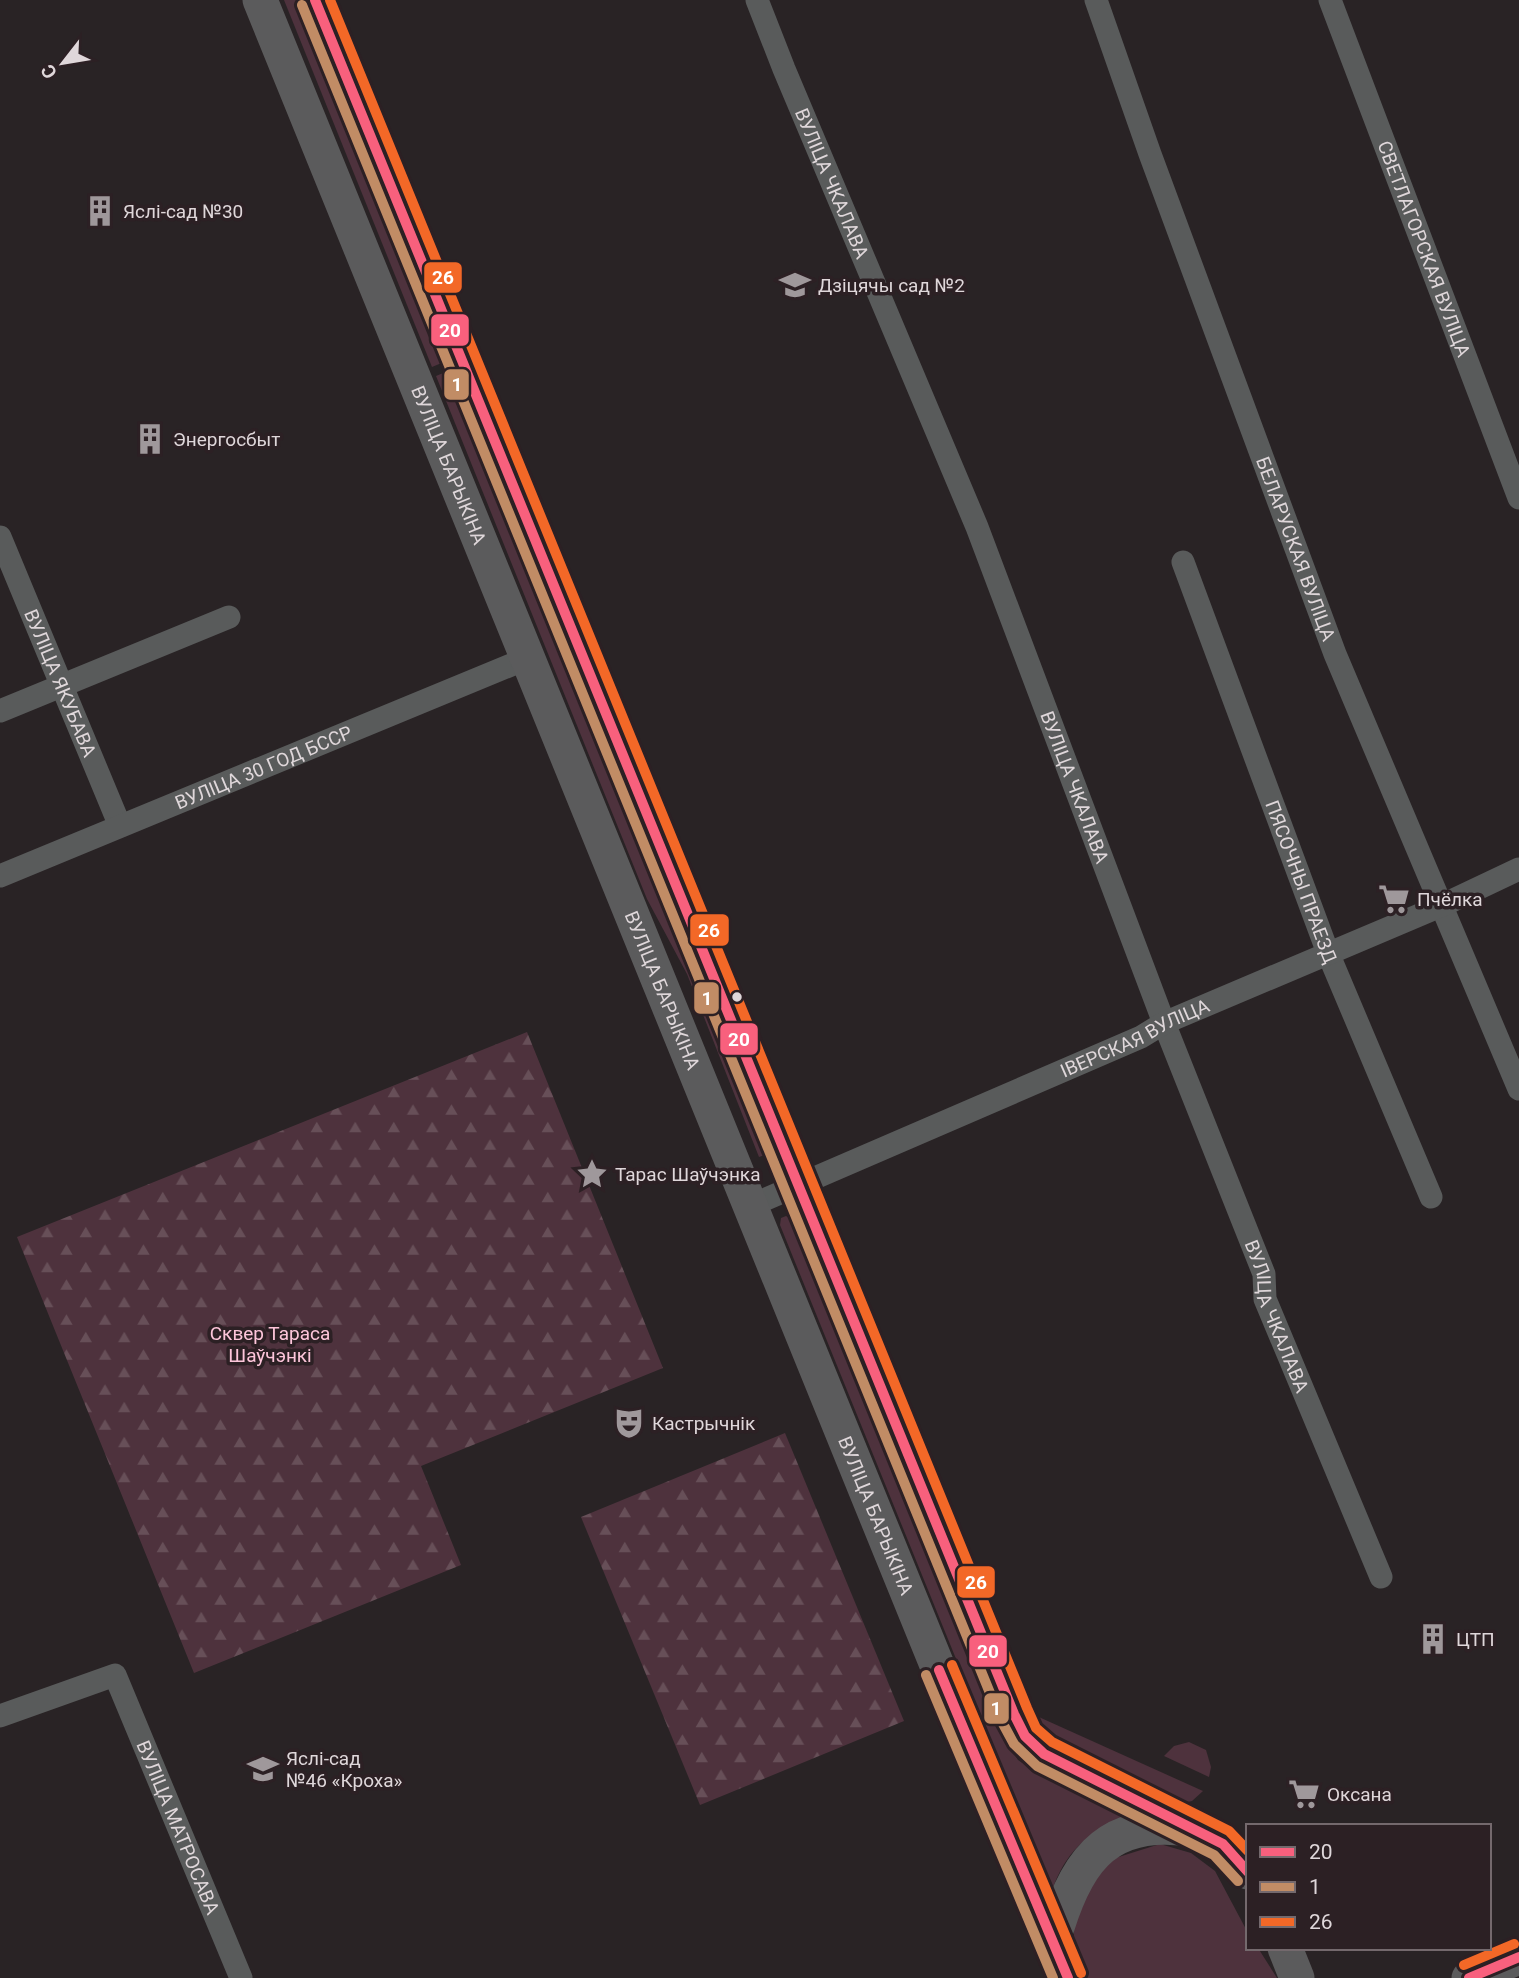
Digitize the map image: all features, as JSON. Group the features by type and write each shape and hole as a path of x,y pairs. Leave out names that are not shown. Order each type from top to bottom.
{"main road":[{"name":"ВУЛІЦА БАРЫКІНА","path":"260,0 963,1729 1068,1978"},
{"path":"315,0 999,1681 1025,1736 1044,1754 1061,1764 1223,1844 1246,1870"},
{"path":"1053,1941 1063,1906 1076,1877 1091,1855 1116,1838 1141,1830 1168,1826 1198,1830"},
{"path":"1286,1950 1297,1978"},
{"path":"1469,1978 1519,1957"}],"street":[{"name":"ВУЛІЦА ЧКАЛАВА","path":"757,0 977,527 1164,1023 1264,1274 1265,1299 1381,1577"},
{"name":"БЕЛАРУСКАЯ ВУЛІЦА","path":"1096,0 1150,155 1335,654 1519,1089"},
{"name":"СВЕТЛАГОРСКАЯ ВУЛІЦА","path":"1330,0 1519,498"},
{"name":"ВУЛІЦА ЯКУБАВА","path":"0,537 120,826"},
{"name":"ПЯСОЧНЫ ПРАЕЗД","path":"1183,562 1328,953 1431,1197"},
{"path":"0,710 229,617"},
{"name":"ВУЛІЦА 30 ГОД БССР","path":"0,876 528,658"},
{"name":"ІВЕРСКАЯ ВУЛІЦА","path":"750,1206 1141,1037 1164,1023 1443,905 1519,869"},
{"name":"ВУЛІЦА МАТРОСАВА","path":"0,1716 116,1675 241,1978"}],"green space":[{"path":"284,0 298,0 444,362 432,367"},
{"path":"448,371 765,1155 759,1157 687,974 647,899 436,376"},
{"name":"Сквер Тараса Шаўчэнкі","path":"527,1032 663,1368 421,1466 461,1565 194,1673 17,1237"},
{"path":"786,1216 793,1220 1009,1746 1018,1760 1037,1773 1127,1816 1079,1845 1063,1865 1051,1893 780,1225 781,1218"},
{"path":"785,1433 904,1721 700,1805 581,1517"},
{"path":"1030,1713 1203,1791 1192,1801 1183,1803 1076,1756 1054,1743"},
{"path":"1189,1742 1206,1750 1211,1767 1209,1777 1164,1756 1174,1746"},
{"path":"1160,1844 1191,1853 1215,1871 1246,1929 1246,1950 1259,1950 1277,1978 1087,1978 1074,1944 1074,1914 1109,1860"}],"transit line":[{"name":"20","path":"315,0 1014,1714 1025,1736 1044,1754 1223,1844 1246,1870"},
{"name":"26","path":"330,0 1036,1728 1052,1742 1229,1831 1246,1849"},
{"name":"1","path":"302,5 1001,1720 1014,1744 1037,1766 1214,1855 1238,1881"},
{"name":"26","path":"952,1665 1081,1973"},
{"name":"20","path":"939,1670 1068,1978"},
{"name":"1","path":"926,1675 1053,1978"},
{"name":"26","path":"1464,1965 1514,1944"},
{"name":"20","path":"1469,1978 1519,1957"}],"place":[{"name":"Яслі-сад №30","path":"100,211"},
{"name":"Дзіцячы сад №2","path":"795,285"},
{"name":"Энергосбыт","path":"150,439"},
{"name":"Пчёлка","path":"1394,899"},
{"name":"Тарас Шаўчэнка","path":"592,1174"},
{"name":"Кастрычнік","path":"629,1423"},
{"name":"ЦТП","path":"1433,1639"},
{"name":"Яслі-сад №46 «Кроха»","path":"263,1769"},
{"name":"Оксана","path":"1304,1794"}]}
